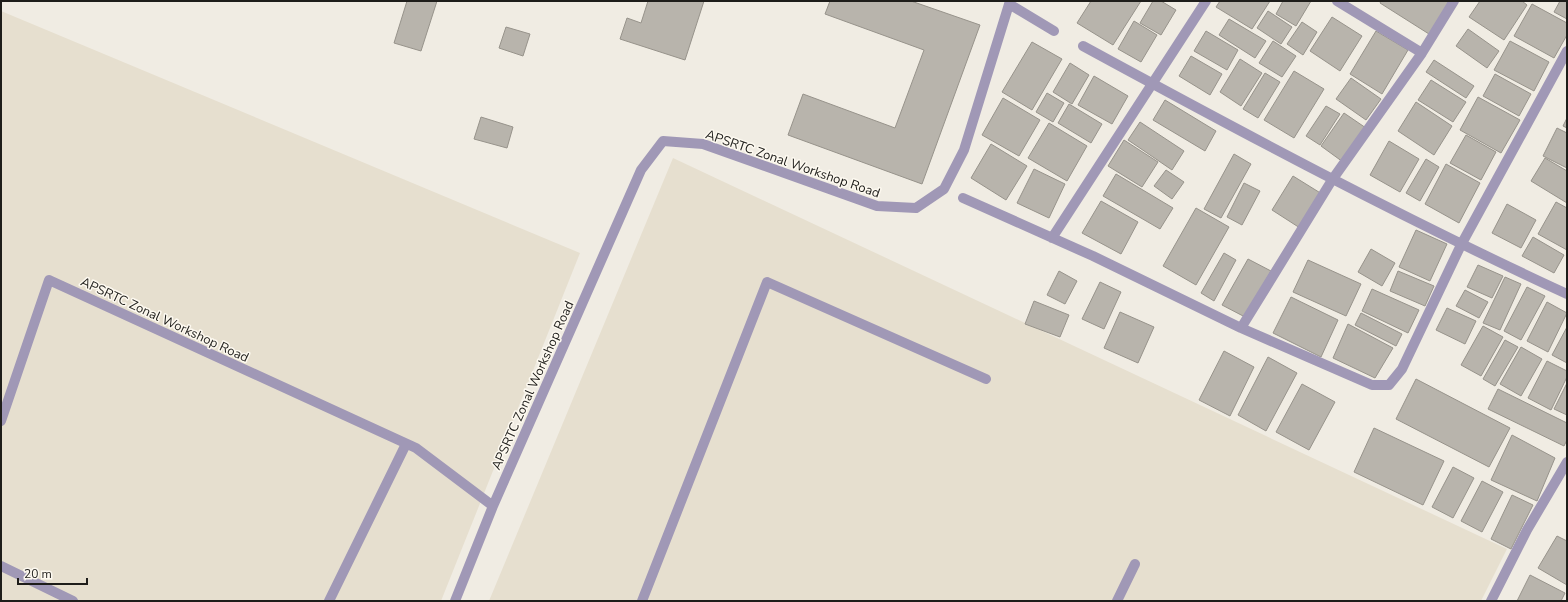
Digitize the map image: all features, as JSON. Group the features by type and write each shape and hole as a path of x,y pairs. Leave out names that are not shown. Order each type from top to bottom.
{"street":[{"path":"1052,238 1206,1"},
{"path":"1337,1 1422,53"},
{"path":"1241,328 1332,180 1422,53 1454,1"},
{"path":"1010,2 1054,31"},
{"name":"APSRTC Zonal Workshop Road","path":"455,601 493,506 641,170 663,141 704,144 877,206 916,208 944,189 964,150 1010,2"},
{"path":"1083,46 1332,180 1461,245 1567,294"},
{"path":"963,198 1052,238 1241,328 1372,385 1389,385 1402,369 1461,245 1567,51"},
{"name":"APSRTC Zonal Workshop Road","path":"1,421 49,280 416,448 493,506"},
{"path":"642,601 767,282 986,379"},
{"path":"329,601 406,444"},
{"path":"1491,601 1527,530 1567,462"},
{"path":"1117,601 1135,564"},
{"path":"1,566 73,601"}],"shaded area":[{"path":"1,11 580,253 441,601 1,601"},
{"path":"673,158 1507,549 1481,601 489,601"}],"building":[{"path":"407,1 437,1 421,51 394,43"},
{"path":"648,1 704,1 685,60 620,39 627,18 641,23"},
{"path":"830,1 911,1 980,25 922,184 788,135 803,94 895,128 924,50 825,14"},
{"path":"1091,1 1141,1 1113,45 1077,23"},
{"path":"1153,1 1161,1 1176,10 1161,35 1140,23"},
{"path":"1220,1 1270,1 1252,29 1216,7"},
{"path":"1283,1 1311,1 1296,26 1276,14"},
{"path":"1381,1 1446,1 1449,3 1429,34 1380,3"},
{"path":"1480,1 1522,1 1527,5 1504,40 1469,17"},
{"path":"1560,1 1567,1 1567,19 1554,12"},
{"path":"1532,4 1567,23 1567,35 1554,58 1514,36"},
{"path":"1268,11 1292,27 1281,44 1257,28"},
{"path":"1332,17 1362,36 1340,71 1310,51"},
{"path":"1229,19 1266,41 1255,58 1219,35"},
{"path":"1134,21 1157,35 1141,62 1118,49"},
{"path":"1302,22 1317,32 1303,55 1287,44"},
{"path":"506,27 530,34 523,56 499,48"},
{"path":"1468,29 1499,51 1487,68 1456,46"},
{"path":"1206,31 1238,50 1227,70 1194,51"},
{"path":"1376,31 1408,50 1382,94 1350,74"},
{"path":"1273,41 1296,56 1282,77 1259,63"},
{"path":"1510,41 1549,62 1534,91 1494,70"},
{"path":"1032,42 1062,59 1032,110 1002,92"},
{"path":"1191,56 1222,74 1210,95 1179,76"},
{"path":"1240,59 1262,73 1241,106 1220,92"},
{"path":"1434,60 1474,86 1466,98 1426,72"},
{"path":"1070,63 1089,75 1072,104 1053,92"},
{"path":"1294,71 1324,89 1294,138 1264,120"},
{"path":"1265,73 1280,82 1258,118 1243,109"},
{"path":"1495,74 1531,94 1519,116 1483,96"},
{"path":"1094,76 1128,96 1112,124 1078,105"},
{"path":"1351,78 1381,99 1366,120 1336,99"},
{"path":"1431,80 1466,102 1453,122 1418,100"},
{"path":"1047,93 1064,103 1053,122 1036,112"},
{"path":"1478,97 1520,120 1501,153 1460,130"},
{"path":"1003,98 1040,120 1019,156 982,135"},
{"path":"1165,100 1216,131 1205,151 1153,120"},
{"path":"1416,102 1452,126 1434,155 1398,131"},
{"path":"1069,104 1102,124 1091,143 1058,123"},
{"path":"1326,106 1340,114 1320,145 1306,136"},
{"path":"1344,113 1366,128 1343,162 1321,146"},
{"path":"481,117 513,127 507,148 474,139"},
{"path":"1567,118 1567,128 1563,126"},
{"path":"1140,122 1184,151 1172,170 1128,140"},
{"path":"1049,123 1087,146 1067,181 1028,158"},
{"path":"1557,128 1567,133 1567,168 1543,156"},
{"path":"1466,135 1496,152 1481,180 1450,163"},
{"path":"1124,140 1158,162 1142,187 1108,166"},
{"path":"1389,141 1419,159 1400,192 1370,175"},
{"path":"991,144 1027,166 1006,200 971,178"},
{"path":"1234,154 1251,164 1221,218 1204,209"},
{"path":"1545,158 1567,171 1567,203 1531,181"},
{"path":"1426,159 1439,167 1420,201 1406,193"},
{"path":"1446,164 1480,183 1459,223 1425,204"},
{"path":"1034,169 1065,184 1049,218 1017,203"},
{"path":"1166,170 1184,182 1172,199 1154,186"},
{"path":"1116,174 1173,208 1160,229 1103,196"},
{"path":"1293,176 1322,194 1300,228 1272,210"},
{"path":"1244,183 1260,191 1242,225 1227,217"},
{"path":"1101,201 1138,222 1121,254 1082,233"},
{"path":"1556,202 1567,208 1567,250 1538,234"},
{"path":"1507,204 1536,220 1521,248 1492,233"},
{"path":"1196,208 1229,227 1196,285 1163,266"},
{"path":"1416,230 1447,244 1430,281 1399,267"},
{"path":"1533,237 1564,255 1554,273 1522,256"},
{"path":"1371,249 1395,263 1382,286 1358,272"},
{"path":"1224,253 1236,260 1214,301 1201,293"},
{"path":"1248,259 1271,271 1245,317 1222,305"},
{"path":"1308,260 1361,284 1346,316 1293,292"},
{"path":"1478,265 1503,276 1492,298 1467,287"},
{"path":"1059,271 1077,281 1065,304 1047,295"},
{"path":"1398,271 1434,286 1425,306 1390,291"},
{"path":"1505,277 1521,284 1500,330 1483,323"},
{"path":"1100,282 1121,292 1104,329 1082,319"},
{"path":"1527,287 1545,296 1521,340 1504,331"},
{"path":"1372,289 1419,310 1408,333 1362,311"},
{"path":"1465,290 1488,302 1479,318 1456,306"},
{"path":"1291,297 1338,320 1321,357 1273,333"},
{"path":"1034,301 1069,315 1060,337 1025,324"},
{"path":"1547,302 1567,313 1548,352 1527,341"},
{"path":"1447,308 1476,321 1465,344 1436,330"},
{"path":"1120,312 1154,327 1138,363 1104,348"},
{"path":"1361,313 1402,334 1396,346 1355,325"},
{"path":"1348,324 1393,348 1375,378 1333,358"},
{"path":"1483,326 1503,337 1481,376 1461,365"},
{"path":"1567,327 1567,363 1552,355"},
{"path":"1505,340 1518,347 1495,386 1483,379"},
{"path":"1521,347 1542,359 1521,396 1500,384"},
{"path":"1224,351 1254,367 1230,416 1199,400"},
{"path":"1268,357 1297,373 1266,431 1238,415"},
{"path":"1547,361 1567,371 1567,377 1551,410 1528,398"},
{"path":"1416,379 1510,428 1489,467 1396,419"},
{"path":"1567,383 1567,415 1554,409"},
{"path":"1302,384 1335,402 1309,450 1276,432"},
{"path":"1498,389 1567,423 1567,440 1564,446 1488,409"},
{"path":"1374,428 1444,461 1423,505 1354,472"},
{"path":"1512,435 1555,458 1537,501 1491,480"},
{"path":"1453,467 1474,478 1453,518 1432,507"},
{"path":"1482,481 1503,492 1482,532 1461,521"},
{"path":"1512,495 1533,505 1511,549 1491,539"},
{"path":"1557,536 1567,541 1567,585 1538,568"},
{"path":"1530,575 1565,593 1561,601 1517,601"}]}
